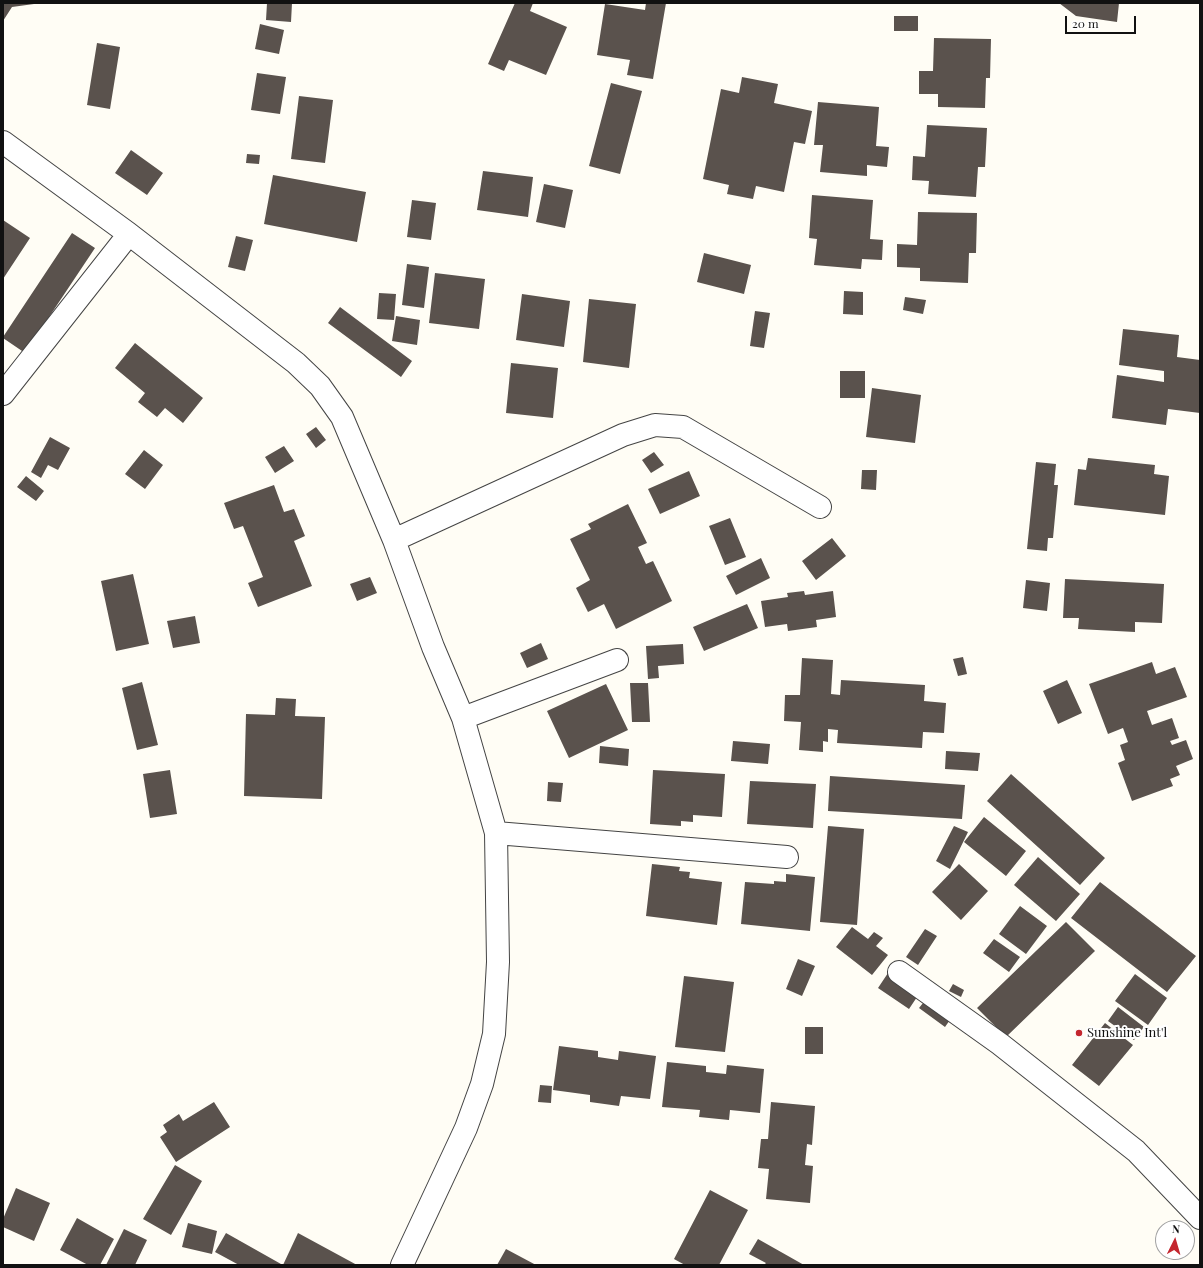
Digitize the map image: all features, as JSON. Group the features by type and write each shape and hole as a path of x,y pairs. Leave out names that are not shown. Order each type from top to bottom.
{"street":[{"path":"3,142 130,234 296,363 320,386 342,417 394,540 433,647 463,718 496,833 498,962 494,1034 482,1084 466,1128 402,1265"},
{"path":"3,394 130,234"},
{"path":"394,540 623,435 655,425 683,427 820,508"},
{"path":"463,718 617,660"},
{"path":"496,833 787,857"},
{"path":"899,972 1000,1044 1136,1151 1200,1218"}],"building":[{"path":"3,3 34,4 12,7 3,21"},
{"path":"267,3 292,3 291,22 266,20"},
{"path":"515,3 533,3 530,11 567,27 546,75 509,60 504,71 488,64"},
{"path":"646,3 666,3 653,79 627,75 630,60 597,55 605,4 645,10"},
{"path":"1059,3 1119,3 1117,22 1076,16"},
{"path":"894,16 918,16 918,31 894,31"},
{"path":"260,24 284,30 279,54 255,49"},
{"path":"934,38 991,39 990,78 986,78 985,108 938,107 938,94 919,94 919,71 933,71"},
{"path":"97,43 120,47 110,109 87,105"},
{"path":"257,73 286,77 280,114 251,110"},
{"path":"742,77 778,84 774,103 812,111 805,144 794,142 784,192 756,186 753,199 727,194 729,185 703,179 721,89 739,93"},
{"path":"611,83 642,91 620,174 589,166"},
{"path":"299,96 333,100 325,163 291,159"},
{"path":"818,102 879,107 876,146 889,147 887,167 867,165 867,176 820,172 823,145 814,145"},
{"path":"927,125 987,128 985,167 978,167 976,197 928,194 929,181 912,180 913,156 925,157"},
{"path":"131,150 163,173 147,195 115,173"},
{"path":"247,154 260,155 259,164 246,163"},
{"path":"483,171 533,177 528,217 477,210"},
{"path":"273,175 366,192 357,242 264,224"},
{"path":"544,184 573,190 565,228 536,222"},
{"path":"812,195 873,200 870,239 883,240 882,260 862,259 861,269 814,265 817,239 809,238"},
{"path":"412,200 436,203 431,240 407,237"},
{"path":"918,212 977,213 976,253 969,253 968,283 920,281 920,268 897,267 897,244 917,245"},
{"path":"3,220 30,238 3,279"},
{"path":"72,233 95,248 25,353 3,337"},
{"path":"236,236 253,240 245,271 228,267"},
{"path":"704,253 751,265 744,294 697,282"},
{"path":"407,264 429,267 424,308 402,305"},
{"path":"435,273 485,279 479,329 429,323"},
{"path":"844,291 863,292 863,315 843,314"},
{"path":"379,293 396,294 394,320 377,319"},
{"path":"522,294 570,301 564,347 516,340"},
{"path":"905,297 926,300 923,314 903,310"},
{"path":"589,299 636,304 629,368 583,362"},
{"path":"340,307 412,361 401,377 328,323"},
{"path":"755,311 770,313 764,348 750,346"},
{"path":"396,316 420,320 417,345 392,341"},
{"path":"1123,329 1179,335 1177,357 1200,360 1200,413 1168,409 1166,425 1112,418 1117,375 1164,382 1164,371 1119,365"},
{"path":"135,343 203,398 183,423 165,408 157,417 138,402 145,393 115,368"},
{"path":"511,363 558,368 553,418 506,413"},
{"path":"840,371 865,371 865,398 840,398"},
{"path":"872,388 921,395 915,443 866,437"},
{"path":"316,427 326,440 316,448 306,434"},
{"path":"50,437 70,448 58,470 48,465 41,478 31,472"},
{"path":"284,446 294,461 275,473 265,457"},
{"path":"144,450 163,465 145,489 125,474"},
{"path":"654,452 664,465 651,473 642,460"},
{"path":"1088,458 1155,465 1154,474 1169,476 1165,515 1074,505 1078,469 1086,470"},
{"path":"1036,462 1056,464 1054,485 1058,485 1053,538 1048,538 1047,551 1027,549"},
{"path":"862,470 877,470 876,490 861,489"},
{"path":"689,471 700,496 660,514 648,489"},
{"path":"26,476 44,491 36,501 17,487"},
{"path":"274,485 284,512 294,509 305,536 294,541 312,586 258,607 248,583 263,577 243,526 234,529 224,503"},
{"path":"628,504 647,543 638,547 646,564 653,561 672,601 616,629 604,604 588,612 576,588 590,580 570,539 591,529 588,524"},
{"path":"730,518 746,557 725,565 709,526"},
{"path":"832,538 846,556 816,580 802,561"},
{"path":"761,558 770,578 736,595 726,576"},
{"path":"133,574 149,644 116,651 101,581"},
{"path":"370,577 377,593 357,601 350,584"},
{"path":"1065,579 1164,584 1162,623 1135,622 1135,632 1078,629 1079,618 1063,618"},
{"path":"1026,580 1050,583 1047,611 1023,608"},
{"path":"804,591 805,595 833,591 836,617 816,620 817,627 788,631 787,624 765,627 761,601 788,597 787,593"},
{"path":"747,604 758,628 704,651 693,627"},
{"path":"195,616 200,643 173,648 167,621"},
{"path":"541,643 548,659 527,668 520,653"},
{"path":"683,644 684,664 658,666 659,678 648,679 646,646"},
{"path":"963,657 967,674 958,676 953,659"},
{"path":"802,658 833,660 831,694 840,695 841,680 925,685 924,701 946,703 944,733 923,732 922,748 837,743 838,730 828,729 828,742 823,741 823,752 799,750 801,722 784,721 785,695 800,695"},
{"path":"1152,662 1156,674 1175,667 1187,697 1147,711 1152,725 1172,718 1179,738 1170,741 1172,745 1186,740 1193,759 1176,766 1180,775 1170,779 1173,786 1132,801 1118,763 1125,760 1120,745 1128,742 1123,728 1108,734 1089,684"},
{"path":"1067,680 1082,713 1058,724 1043,691"},
{"path":"142,682 158,745 137,750 122,688"},
{"path":"630,683 648,683 650,722 632,722"},
{"path":"606,684 628,730 569,758 547,711"},
{"path":"276,698 296,699 295,716 325,717 322,799 244,796 246,714 275,715"},
{"path":"733,741 770,744 768,764 731,761"},
{"path":"600,746 629,749 628,766 599,763"},
{"path":"946,751 980,753 978,771 945,769"},
{"path":"170,770 177,814 150,818 143,774"},
{"path":"653,770 725,774 722,817 693,815 693,822 681,821 681,826 650,824"},
{"path":"1011,774 1105,858 1080,885 987,801"},
{"path":"830,776 965,785 962,819 828,811"},
{"path":"750,781 816,784 813,828 747,824"},
{"path":"548,782 563,783 561,802 547,801"},
{"path":"984,817 1026,851 1006,876 964,842"},
{"path":"828,826 864,829 857,925 820,922"},
{"path":"954,826 968,832 950,869 936,861"},
{"path":"1038,857 1080,894 1056,921 1014,885"},
{"path":"652,864 680,867 679,871 690,872 689,878 722,882 717,925 646,916"},
{"path":"959,864 988,891 961,920 932,892"},
{"path":"786,874 815,877 810,931 741,924 745,882 774,884 774,881 786,882"},
{"path":"1100,882 1196,956 1167,992 1071,918"},
{"path":"1020,906 1047,926 1026,954 999,934"},
{"path":"1066,922 1095,951 1006,1037 977,1008"},
{"path":"852,927 868,939 874,932 883,938 876,946 888,955 872,975 836,947"},
{"path":"925,929 937,936 918,965 906,957"},
{"path":"994,939 1020,957 1009,972 983,953"},
{"path":"798,959 815,966 802,996 786,989"},
{"path":"888,973 919,994 909,1009 878,988"},
{"path":"1135,974 1167,998 1148,1025 1115,1001"},
{"path":"684,976 734,982 725,1052 675,1047"},
{"path":"953,984 964,990 961,997 949,991"},
{"path":"927,998 952,1017 945,1027 919,1008"},
{"path":"1118,1007 1144,1027 1134,1040 1108,1021"},
{"path":"1105,1023 1133,1045 1099,1086 1072,1065"},
{"path":"805,1027 823,1027 823,1054 805,1054"},
{"path":"559,1046 598,1051 598,1057 618,1060 619,1051 656,1056 650,1099 621,1096 619,1106 590,1102 590,1095 553,1090"},
{"path":"667,1062 706,1066 706,1072 726,1074 727,1065 764,1069 760,1113 730,1110 729,1120 699,1117 700,1110 662,1107"},
{"path":"540,1085 552,1086 551,1103 538,1102"},
{"path":"214,1102 230,1127 176,1162 160,1137 167,1132 163,1125 179,1114 183,1121"},
{"path":"771,1102 815,1106 812,1145 807,1144 805,1165 813,1166 810,1203 766,1199 769,1169 758,1168 761,1139 768,1139"},
{"path":"175,1165 202,1181 171,1235 143,1219"},
{"path":"16,1188 50,1203 34,1241 3,1227 3,1219"},
{"path":"710,1190 748,1210 719,1265 685,1265 674,1259"},
{"path":"77,1218 114,1239 100,1265 88,1265 60,1250"},
{"path":"188,1223 217,1231 212,1254 182,1247"},
{"path":"124,1229 147,1240 135,1265 106,1265"},
{"path":"226,1233 281,1264 239,1265 215,1252"},
{"path":"298,1233 357,1265 283,1265"},
{"path":"758,1239 804,1265 764,1265 766,1263 749,1254"},
{"path":"506,1249 536,1265 497,1265"}],"place":[{"name":"Sunshine Int'l","path":"1079,1033"}]}
